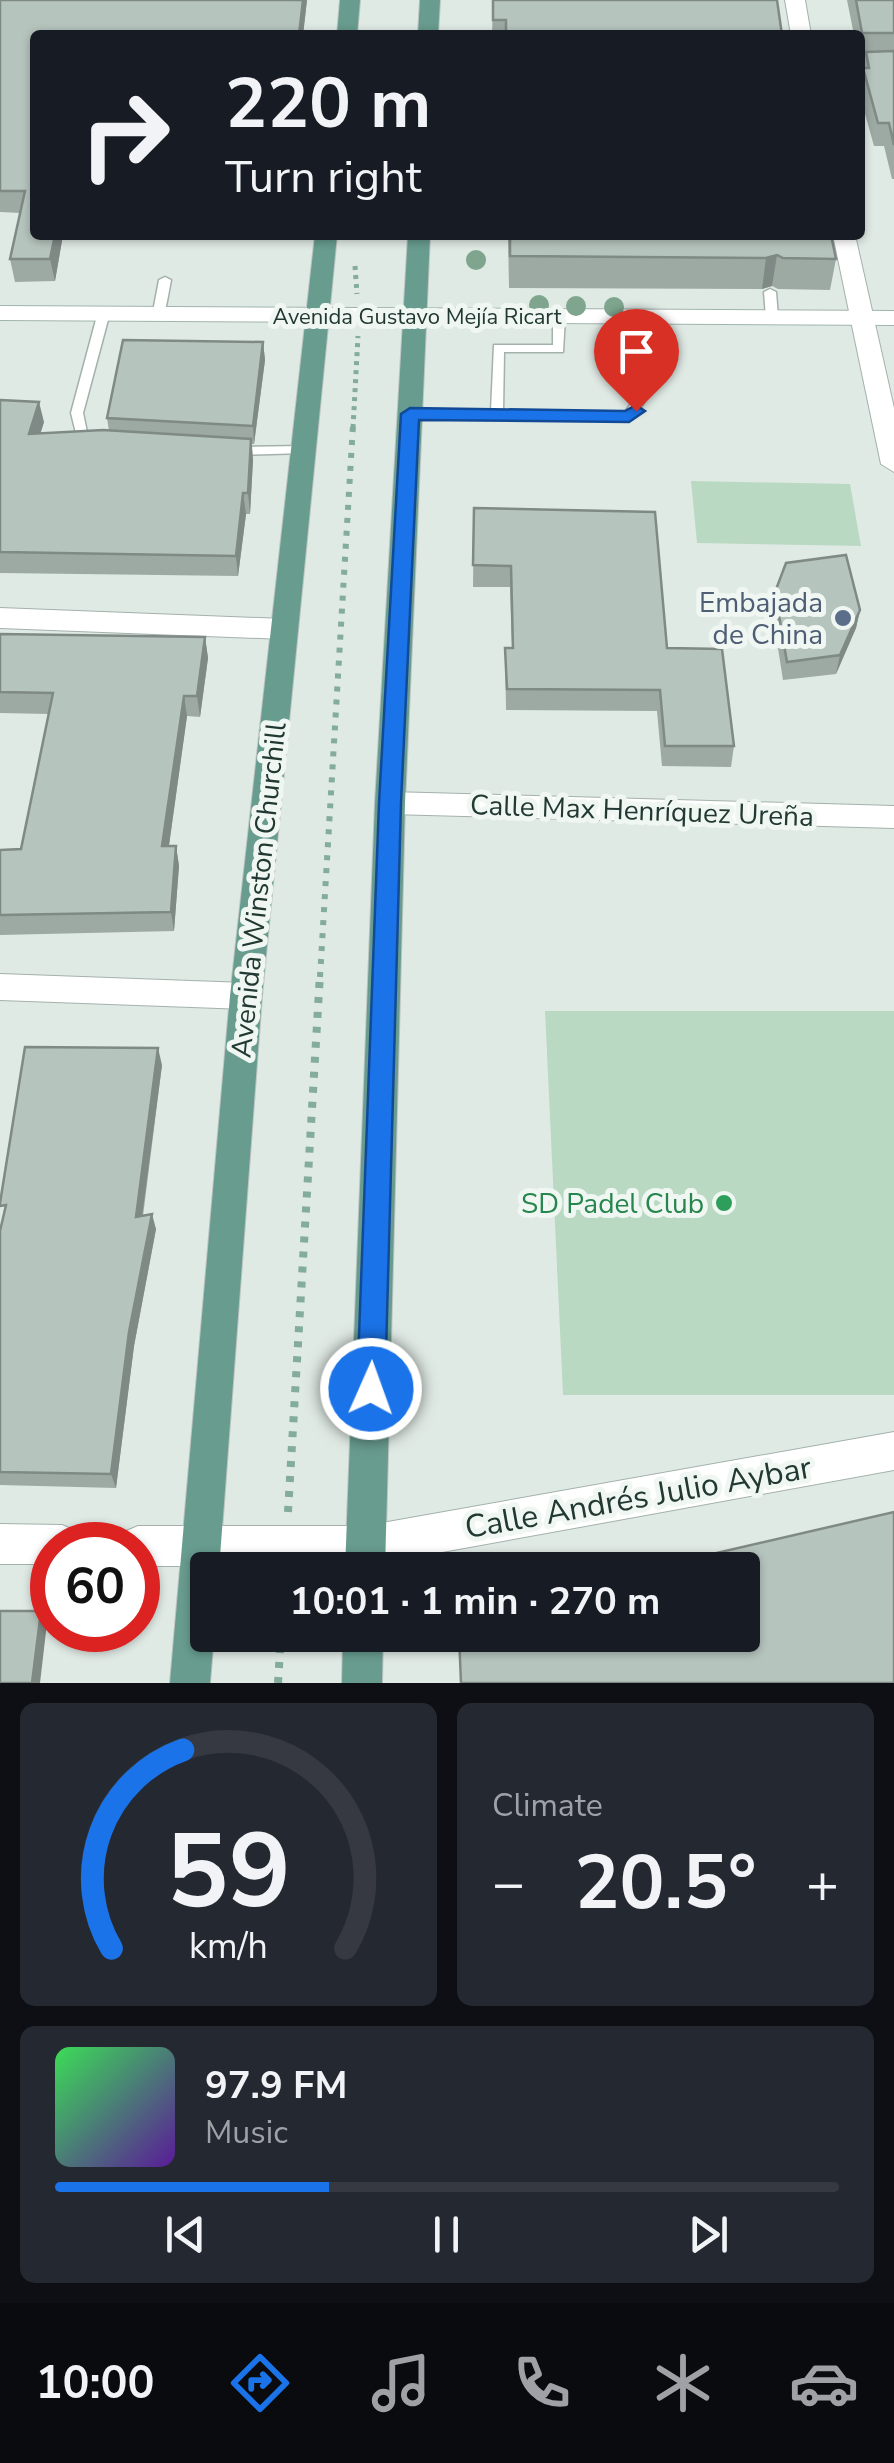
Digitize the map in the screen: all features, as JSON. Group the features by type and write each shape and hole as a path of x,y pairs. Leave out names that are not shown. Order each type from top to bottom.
{"main road":[{"path":"347,30 350,0"},
{"path":"428,30 430,0"},
{"name":"Avenida Winston Churchill","path":"190,1683 246,996 326,240"},
{"path":"365,1552 390,803 419,240"},
{"path":"362,1683 363,1652"}],"street":[{"path":"796,0 800,30"},
{"path":"845,240 894,464"},
{"name":"Avenida Gustavo Mejía Ricart","path":"0,313 158,317 632,316 771,305 862,318 894,318"},
{"path":"0,618 284,629"},
{"name":"Calle Max Henríquez Ureña","path":"390,803 894,817"},
{"path":"0,987 246,996"},
{"name":"Calle Andrés Julio Aybar","path":"395,1552 894,1451"},
{"path":"0,1544 30,1544"},
{"name":"Calle Andrés Julio Aybar","path":"160,1546 286,1546 326,1552"}],"lane":[{"path":"158,317 165,280"},
{"path":"104,316 77,413 81,434 90,443 108,444"},
{"path":"497,415 498,348 559,349 559,316"},
{"path":"410,414 629,416 638,401 632,316"},
{"path":"218,450 302,450"}],"path":[{"path":"286,1546 359,317 355,260"},
{"path":"278,1683 280,1652"}],"green space":[{"path":"691,481 850,484 861,546 697,543"},
{"name":"SD Padel Club","path":"545,1011 894,1011 894,1395 563,1395"}],"building":[{"path":"0,0 303,0 300,30 30,30 30,240 54,240 50,259 10,259 25,191 0,191"},
{"path":"493,0 777,0 781,30 506,30 506,20 493,20"},
{"path":"856,0 894,0 894,33 861,30"},
{"path":"894,51 894,145 889,123 878,123 865,75 865,68 869,68 866,52"},
{"path":"510,240 832,240 836,259 777,255 510,256"},
{"path":"123,340 263,342 253,426 107,418"},
{"path":"0,400 39,402 29,434 103,430 251,439 248,493 243,493 236,556 0,552"},
{"path":"474,508 655,512 667,648 722,649 734,746 665,746 660,690 507,689 505,648 513,648 511,566 473,565"},
{"path":"846,555 860,610 840,655 787,662 775,592 786,563"},
{"path":"0,634 205,637 197,696 184,696 162,846 176,846 171,912 0,915 0,850 21,849 53,693 0,692"},
{"path":"25,1047 158,1048 136,1217 152,1214 129,1332 111,1474 0,1472 0,1231 6,1205 0,1203"},
{"path":"894,1512 894,1683 461,1683 460,1652 760,1652 760,1552 721,1552"},
{"path":"0,1611 30,1611 30,1652 36,1652 32,1683 0,1683"}],"place":[{"name":"Embajada de China","path":"843,618"},
{"name":"SD Padel Club","path":"724,1203"}],"route":[{"path":"371,1389 390,803 410,414 629,416 636,411"}]}
